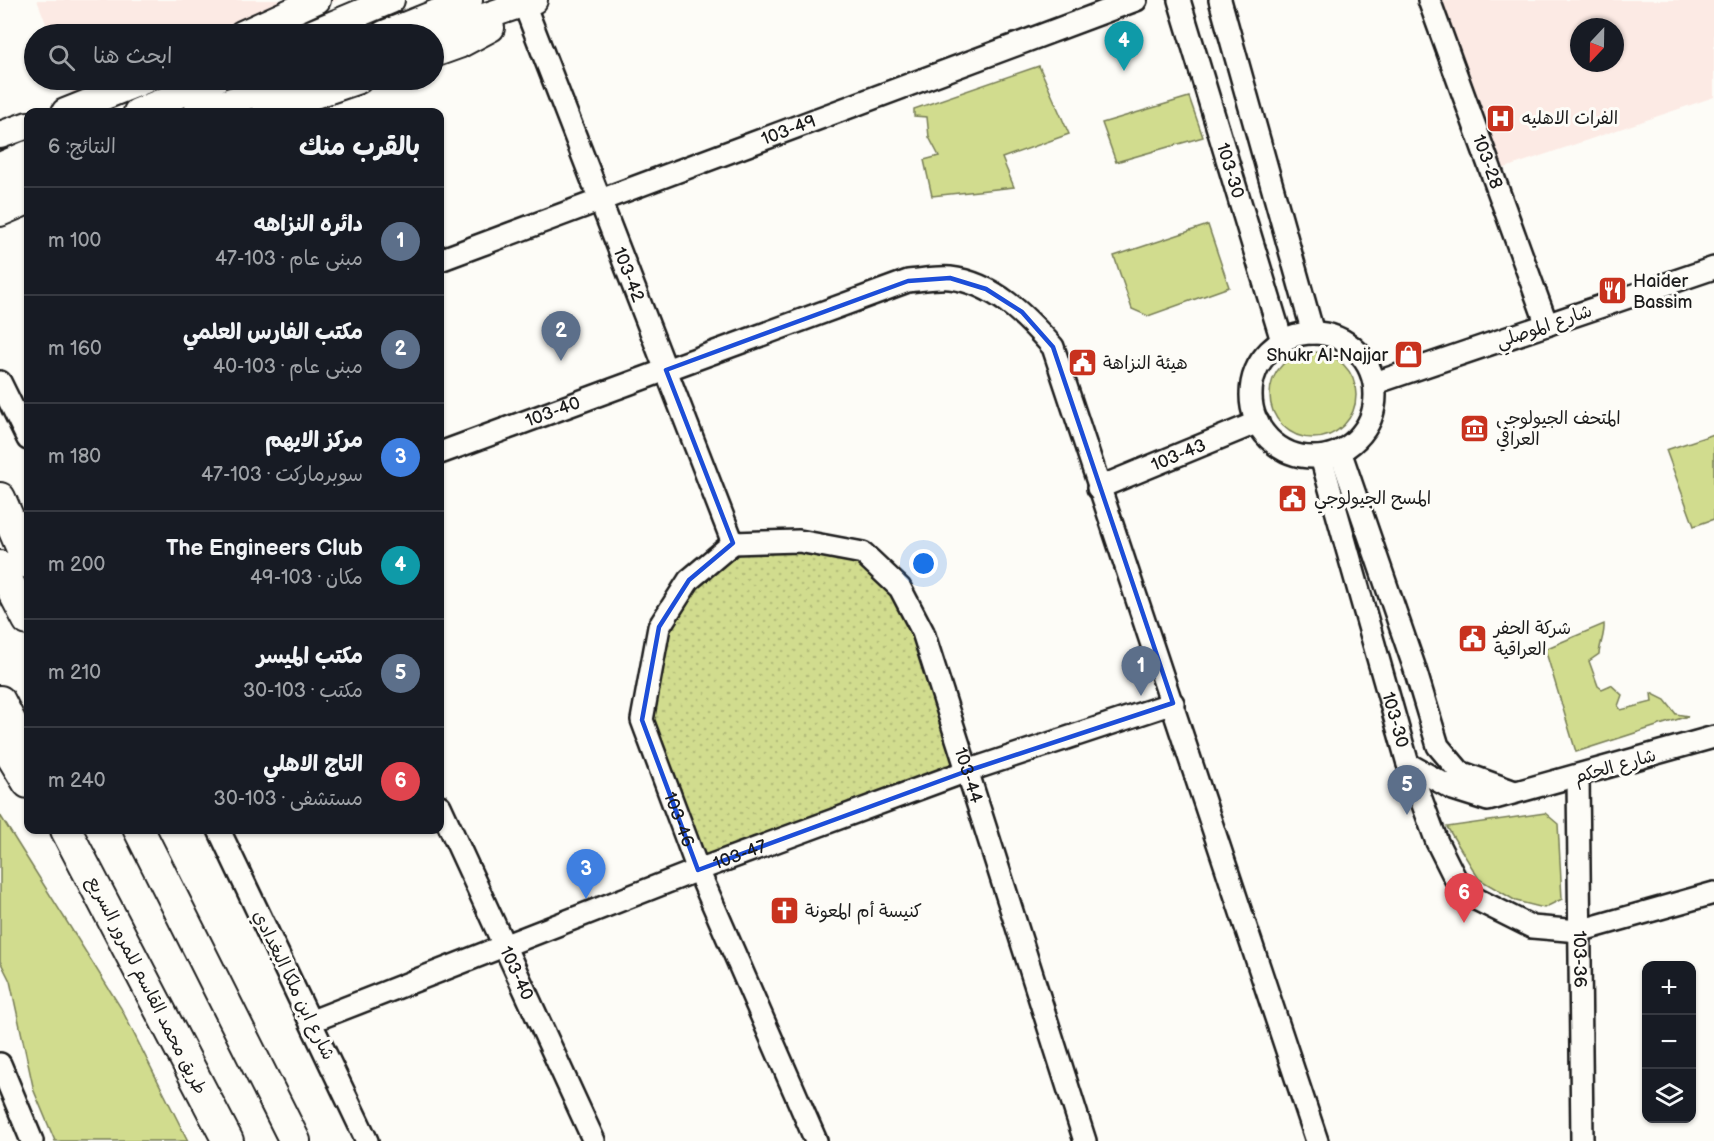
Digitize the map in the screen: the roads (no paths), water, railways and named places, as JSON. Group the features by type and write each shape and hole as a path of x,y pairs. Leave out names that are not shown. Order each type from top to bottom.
{"highway":[{"path":"0,498 24,554"},
{"path":"0,566 24,612"},
{"path":"0,701 24,748"},
{"path":"0,736 24,776"},
{"path":"59,834 111,917"},
{"name":"طريق محمد القاسم للمرور السريع","path":"68,834 228,1141"},
{"path":"141,834 168,883"},
{"path":"146,834 295,1141"}],"main road":[{"path":"264,24 317,0"},
{"path":"334,24 391,0"},
{"path":"409,24 469,0"},
{"path":"444,30 524,4"},
{"path":"444,50 490,29 524,4"},
{"path":"75,108 120,90"},
{"path":"190,108 206,90"},
{"path":"190,108 245,90"},
{"path":"190,108 259,90"},
{"path":"277,108 330,90"},
{"path":"0,135 24,126"},
{"path":"0,166 24,156"},
{"path":"0,190 24,180"},
{"path":"0,213 24,203"}],"street":[{"name":"103-49","path":"444,258 1136,0"},
{"name":"103-30","path":"1179,0 1282,341"},
{"name":"103-30","path":"1220,0 1313,333"},
{"name":"103-28","path":"1429,0 1547,325"},
{"name":"103-42","path":"524,4 733,543"},
{"name":"شارع الموصلي","path":"1375,382 1714,268"},
{"name":"103-40","path":"444,452 908,281 950,278 986,289 1022,312 1053,347 1316,1138"},
{"path":"1313,333 1340,339 1363,357 1375,382 1375,403 1369,423 1357,440 1330,454 1301,456 1284,449 1269,438 1258,422 1252,404 1254,377 1268,353 1282,341 1313,333"},
{"path":"0,382 23,415"},
{"name":"103-43","path":"1098,488 1258,422"},
{"name":"103-30","path":"1330,454 1408,764 1437,842 1462,892 1532,927 1579,931"},
{"name":"103-30","path":"1330,454 1414,666 1438,746 1461,772 1515,792"},
{"name":"103-44","path":"733,543 799,541 863,554 900,588 923,632 1084,1141"},
{"name":"103-46","path":"733,543 689,580 659,627 642,720 698,870 816,1141"},
{"name":"103-47","path":"312,1021 698,870 967,771 1173,703"},
{"name":"شارع الحكم","path":"1408,764 1452,789 1488,800 1578,777 1714,737"},
{"name":"103-36","path":"1578,777 1582,1141"},
{"name":"103-40","path":"444,815 594,1141"},
{"name":"شارع ابن ملكا البغدادي","path":"221,834 312,1021 367,1141"},
{"path":"1579,931 1714,893"},
{"path":"0,1064 32,1141"}],"place":[{"name":"The Engineers Club","path":"1124,71"},
{"name":"الفرات الاهليه","path":"1501,118"},
{"name":"Haider Bassim","path":"1612,291"},
{"name":"Shukr Al-Najjar","path":"1409,355"},
{"name":"مكتب الفارس العلمي","path":"561,361"},
{"name":"هيئة النزاهة","path":"1082,363"},
{"name":"المتحف الجيولوجي العراقي","path":"1475,428"},
{"name":"المسح الجيولوجي","path":"1293,498"},
{"name":"شركة الحفر العراقية","path":"1473,638"},
{"name":"دائره النزاهه","path":"1141,696"},
{"name":"مكتب الميسر","path":"1407,815"},
{"name":"مركز الايهم","path":"586,899"},
{"name":"كنيسة أم المعونة","path":"784,911"},
{"name":"التاج الاهلي","path":"1464,923"}]}
